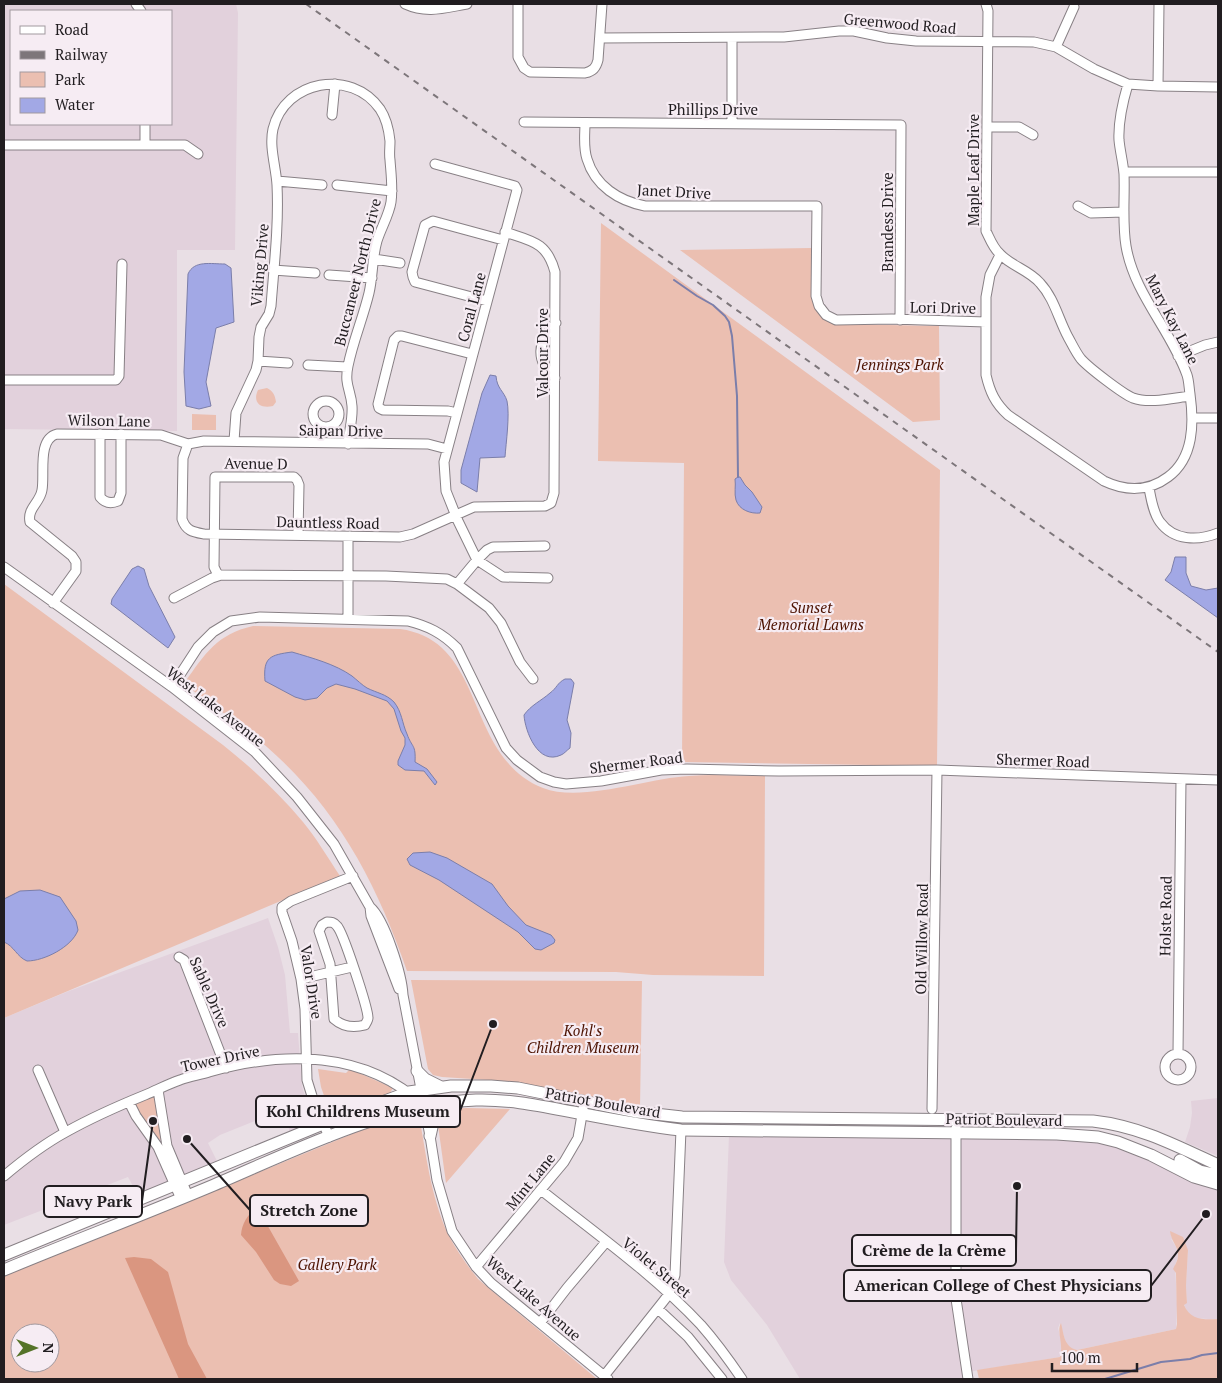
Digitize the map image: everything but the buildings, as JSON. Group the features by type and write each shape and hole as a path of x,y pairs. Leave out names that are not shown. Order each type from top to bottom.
{"main road":[{"path":"417,1072 425,1079 441,1087"},
{"name":"Patriot Boulevard","path":"4,1255 323,1124 414,1090 441,1087 518,1088 637,1112 682,1117 1093,1121 1126,1126 1142,1131 1218,1166"},
{"name":"Patriot Boulevard","path":"4,1270 184,1198 329,1137 387,1116 424,1106 478,1100 519,1102 654,1127 681,1130 1057,1134 1098,1137 1178,1164 1194,1177 1218,1184"},
{"path":"430,1136 434,1118 445,1103"},
{"path":"1176,1146 1178,1164 1218,1175"}],"street":[{"path":"405,4 417,9 426,10 467,4"},
{"path":"518,4 518,57 524,68 530,72 586,73 591,72 596,67 598,60 602,4"},
{"name":"Maple Leaf Drive","path":"986,4 988,11 986,232 991,242 1000,255 1026,270 1040,282 1053,300 1068,338 1081,359 1100,376 1133,398 1147,400 1190,396"},
{"path":"1158,86 1159,4"},
{"path":"1056,47 1074,7"},
{"name":"Greenwood Road","path":"601,38 784,38 854,31 916,41 1034,42 1056,47 1110,77 1128,84 1218,87"},
{"path":"732,38 732,123"},
{"path":"332,115 335,84"},
{"name":"Buccaneer North Drive","path":"279,115 286,104 301,91 316,86 335,84 350,87 375,103 383,114 390,142 391,203 377,242 372,278 348,367 346,385 352,402 348,444"},
{"name":"Mary Kay Lane","path":"1000,255 990,275 986,297 986,375 989,387 998,406 1008,415 1104,481 1117,487 1129,489 1149,488 1163,482 1173,474 1182,461 1190,443 1194,418 1187,377 1178,356 1150,307 1132,268 1126,246 1124,172 1119,138 1128,84"},
{"name":"Viking Drive","path":"234,442 236,413 251,382 258,361 258,337 271,306 277,207 277,181 272,144 273,128 279,115"},
{"name":"Phillips Drive","path":"524,122 901,126"},
{"name":"Janet Drive","path":"585,123 587,158 595,175 616,196 634,204 646,206 817,206"},
{"path":"145,125 145,145"},
{"name":"Brandess Drive","path":"900,320 901,126"},
{"path":"987,127 1019,127 1033,134"},
{"path":"4,145 185,145 198,154"},
{"name":"Coral Lane","path":"435,164 515,186 516,190 444,462 446,491 455,515 477,560"},
{"path":"1124,172 1218,172"},
{"path":"277,181 322,184"},
{"path":"337,185 392,191"},
{"name":"Lori Drive","path":"817,206 816,296 819,306 826,315 836,320 986,322"},
{"path":"1078,206 1091,213 1124,212"},
{"name":"Valcour Drive","path":"487,301 415,282 412,272 425,225 433,221 532,240 548,253 555,272 556,323 554,493 551,503"},
{"path":"374,260 400,263"},
{"path":"4,380 116,380 120,376 122,264"},
{"path":"274,270 316,273"},
{"path":"329,274 372,278"},
{"path":"555,378 545,369 541,348 544,337 556,323"},
{"path":"457,412 383,410 379,408 378,404 394,340 398,336 472,354"},
{"path":"1178,356 1204,345 1218,342"},
{"path":"258,361 288,363"},
{"path":"308,364 348,367"},
{"path":"339,415 352,416"},
{"path":"1194,418 1218,418"},
{"name":"Wilson Lane","path":"52,603 76,571 77,565 72,556 30,522 30,510 39,499 42,490 44,447 49,438 57,434 161,435 188,444"},
{"path":"100,434 100,497 106,502 113,503 118,501 121,493 121,434"},
{"name":"Saipan Drive","path":"188,444 204,441 428,444 447,449"},
{"name":"Dauntless Road","path":"188,444 183,458 183,522 186,528 192,532 400,537 413,534 468,509 481,506 540,507 551,503"},
{"name":"Avenue D","path":"214,534 215,477 294,477 298,480 299,485 298,535"},
{"path":"1149,488 1153,507 1159,521 1170,531 1182,537 1195,539 1218,533"},
{"path":"214,534 214,567 218,575"},
{"path":"348,618 348,539 350,536"},
{"path":"457,584 477,560 493,547 545,546"},
{"path":"477,560 503,577 548,578"},
{"name":"West Lake Avenue","path":"4,567 172,688 255,752 297,797 334,844 370,907 377,913 402,984 417,1072 414,1090 424,1106 437,1180 452,1231 476,1267 491,1283 606,1378"},
{"path":"174,598 218,575 447,579 457,584 489,608 500,622 520,662 533,679"},
{"name":"Shermer Road","path":"172,688 198,647 213,632 231,621 260,617 408,621 426,626 444,635 457,648 506,748 527,769 540,777 554,782 573,784 661,770 687,769 779,771 937,770 1218,780"},
{"name":"Old Willow Road","path":"932,1109 937,770"},
{"name":"Holste Road","path":"1178,1053 1181,779"},
{"name":"Valor Drive","path":"329,1137 307,1080 305,1009 301,979 282,907 354,876"},
{"path":"327,922 332,922 342,933 368,1019 365,1025 358,1027 340,1025 334,1019 331,972 319,931 322,925 327,922"},
{"name":"Sable Drive","path":"179,957 184,960 224,1058 226,1068"},
{"path":"301,979 352,967"},
{"name":"Tower Drive","path":"4,1176 65,1132 182,1079 226,1068 266,1061 306,1058 327,1060 352,1065 414,1090"},
{"path":"38,1070 65,1132"},
{"path":"158,1090 166,1140 184,1198"},
{"name":"Mint Lane","path":"476,1267 564,1162 578,1138 583,1114 583,1101"},
{"path":"129,1102 178,1183"},
{"path":"956,1120 956,1299 968,1379"},
{"path":"606,1378 669,1294 675,1275 681,1130"},
{"path":"157,1146 166,1140"},
{"name":"Violet Street","path":"541,1190 669,1294 702,1326 722,1350 742,1379"},
{"path":"540,1323 606,1242"},
{"path":"658,1309 688,1337 722,1379"}],"shaded area":[{"path":"4,4 236,4 238,13 235,250 177,250 177,431 4,429"},
{"path":"268,918 285,975 290,1033 298,1033 302,1086 312,1122 290,1133 284,1109 220,1135 208,1143 217,1161 139,1197 128,1177 4,1225 4,1018 69,991"},
{"path":"1218,1098 1218,1156 1185,1142 1190,1127 1191,1101"},
{"path":"729,1135 1011,1137 1098,1141 1161,1163 1218,1188 1218,1319 1195,1318 1187,1312 1184,1304 1187,1302 1188,1250 1171,1239 1176,1247 1178,1257 1175,1265 1176,1329 1077,1350 1071,1349 1066,1343 1060,1323 1058,1328 1063,1347 1060,1357 962,1373 963,1379 800,1379 767,1325 731,1280 724,1262"},
{"path":"271,1198 265,1221 299,1281 291,1286 280,1284 274,1280 256,1252 241,1235 244,1223 251,1213 260,1204"},
{"path":"125,1258 151,1259 168,1272 188,1344 207,1379 179,1379"}],"green space":[{"name":"Sunset Memorial Lawns","path":"601,223 940,470 937,766 682,762 684,463 598,461"},
{"name":"Jennings Park","path":"812,248 813,304 817,311 828,321 836,324 939,326 940,420 913,422 680,250"},
{"path":"267,388 272,392 276,402 273,406 265,407 257,402 256,395 258,390"},
{"path":"192,414 216,415 216,430 192,430"},
{"path":"4,584 223,745 244,763 294,811 318,842 340,876 4,1018"},
{"path":"253,626 400,629 428,638 448,654 463,676 499,751 517,772 543,788 559,792 576,793 689,776 765,776 764,976 653,975 616,972 407,971 368,878 335,822 315,796 267,747 192,690 185,682 213,646 230,634"},
{"name":"Kohl's Children Museum","path":"411,980 642,981 640,1108 503,1081 433,1075 428,1069"},
{"path":"318,1069 346,1073 350,1069 393,1088 390,1093 330,1113 321,1087"},
{"path":"157,1096 162,1140 158,1139 135,1108 136,1103"},
{"path":"451,1109 510,1109 446,1183 438,1125 441,1115"},
{"name":"Gallery Park","path":"418,1110 429,1173 437,1204 448,1234 462,1257 478,1279 597,1379 4,1379 4,1274 97,1239 386,1120"},
{"path":"1170,1231 1183,1237 1188,1250 1187,1303 1184,1305 1190,1314 1198,1318 1218,1319 1218,1379 979,1379 977,1370 1060,1357 1059,1330 1061,1323 1067,1343 1077,1350 1176,1329 1176,1273 1173,1269 1178,1259 1178,1253"}],"water":[{"path":"209,263 225,264 231,268 234,322 216,328 206,382 211,406 199,409 186,406 184,372 188,274 194,267 199,265"},
{"path":"490,375 496,376 507,401 508,421 505,457 480,458 477,492 461,483 461,470 482,393"},
{"path":"738,477 752,492 762,507 760,513 746,511 736,500 735,479"},
{"path":"1175,557 1186,557 1186,573 1191,586 1206,590 1218,588 1218,618 1165,580 1171,572"},
{"path":"138,566 144,569 149,586 175,637 168,648 111,604 112,599 132,569"},
{"path":"292,652 338,668 367,688 391,699 399,710 405,730 414,749 415,762 427,769 437,782 435,785 424,771 405,770 398,765 405,745 405,738 394,709 387,701 336,684 327,688 317,698 305,700 295,697 265,681 267,662 278,654"},
{"path":"565,679 571,679 574,683 567,720 571,733 570,748 561,755 546,756 539,751 530,738 524,715"},
{"path":"430,852 447,858 492,884 508,906 526,925 551,935 555,940 554,943 541,950 535,949 518,932 439,880 410,865 407,859 413,853"},
{"path":"40,890 60,897 76,921 78,930 70,942 57,952 41,959 27,961 4,942 4,899 20,891"}],"waterway":[{"path":"674,280 713,305 729,322 737,396 738,477"},
{"path":"1105,1379 1161,1362 1190,1359 1218,1353"}],"railway":[{"path":"306,4 1218,652"}],"place":[{"name":"Kohl Childrens Museum","path":"493,1024"},
{"name":"Navy Park","path":"153,1121"},
{"name":"Stretch Zone","path":"187,1139"},
{"name":"Crème de la Crème","path":"1017,1186"},
{"name":"American College of Chest Physicians","path":"1206,1214"}]}
